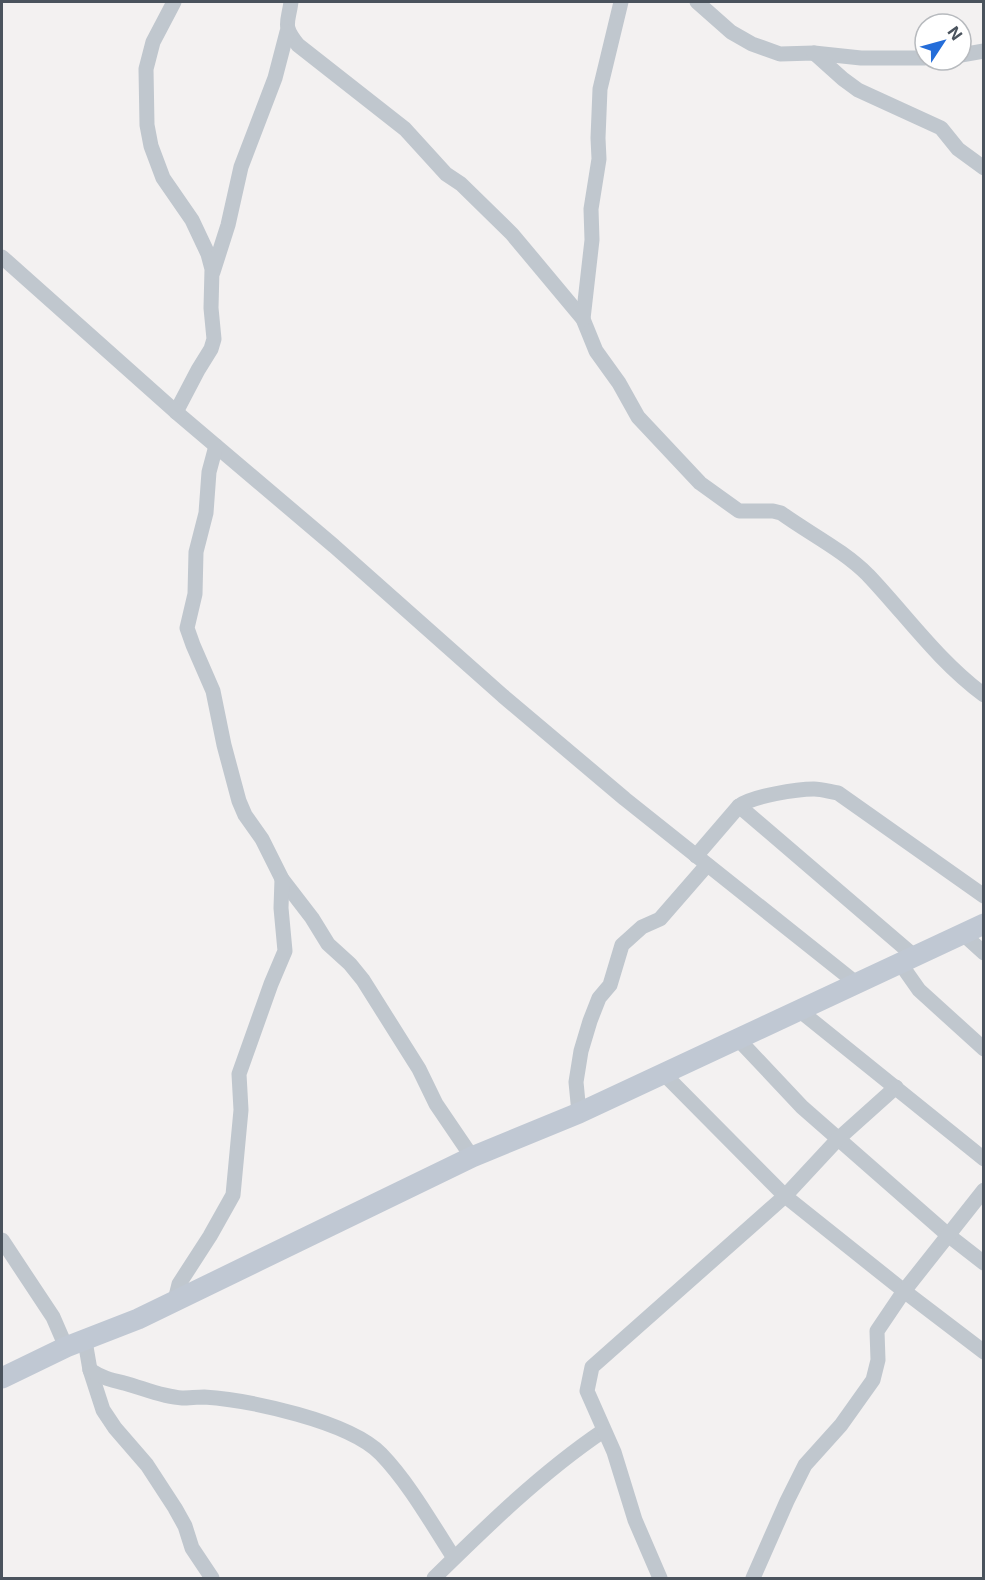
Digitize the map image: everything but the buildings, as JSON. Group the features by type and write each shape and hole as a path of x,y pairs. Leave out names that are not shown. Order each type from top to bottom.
{"street":[{"path":"174,2 153,42 146,69 147,125 151,146 164,178 192,220 208,254 212,277 214,339 211,349 176,412"},
{"path":"212,277 228,225 241,167 275,78 287,32 287,18 291,2"},
{"path":"583,319 592,240 591,209 599,159 600,89 621,2"},
{"path":"697,2 731,32 752,44 780,54 814,53 861,58 913,58"},
{"path":"287,32 298,45 405,129 446,174 461,184 512,234 583,319 596,351 619,383 638,417 700,483 740,511 781,513 837,550 867,575 903,617 965,681 984,695"},
{"path":"814,53 858,90 941,128 958,149 984,168"},
{"path":"2,257 176,412 334,546 503,696 625,799 856,983"},
{"path":"216,446 209,472 206,513 196,552 195,594 188,628 213,691 239,801 282,879 312,918 328,944 350,964 363,980 419,1069 436,1104 472,1157"},
{"path":"579,1113 576,1082 581,1052 599,999 610,984 622,945 642,927 660,919 739,806 745,801 815,789 838,793 984,896"},
{"path":"739,806 907,960 920,990 984,1049"},
{"path":"175,1300 179,1284 222,1216 233,1194 241,1110 239,1074 285,951 280,908 282,879"},
{"path":"2,1378 75,1344 114,1330 472,1157 579,1113 984,924"},
{"path":"963,934 984,953"},
{"path":"799,1010 984,1159"},
{"path":"738,1039 802,1107 948,1235 984,1263"},
{"path":"664,1074 785,1196 904,1292 984,1352"},
{"path":"660,1578 635,1520 614,1452 587,1391 592,1367 785,1196 838,1139 896,1087"},
{"path":"753,1578 805,1465 841,1425 873,1380 878,1360 877,1331 904,1292 984,1190"},
{"path":"2,1240 53,1317 75,1344 90,1371 103,1410 115,1428 147,1465 170,1500 185,1526 192,1548 212,1578"},
{"path":"90,1371 111,1381 159,1394 180,1398 203,1397 251,1403 322,1423 355,1436 380,1453 454,1558"},
{"path":"434,1578 514,1502 576,1449 603,1431"}]}
